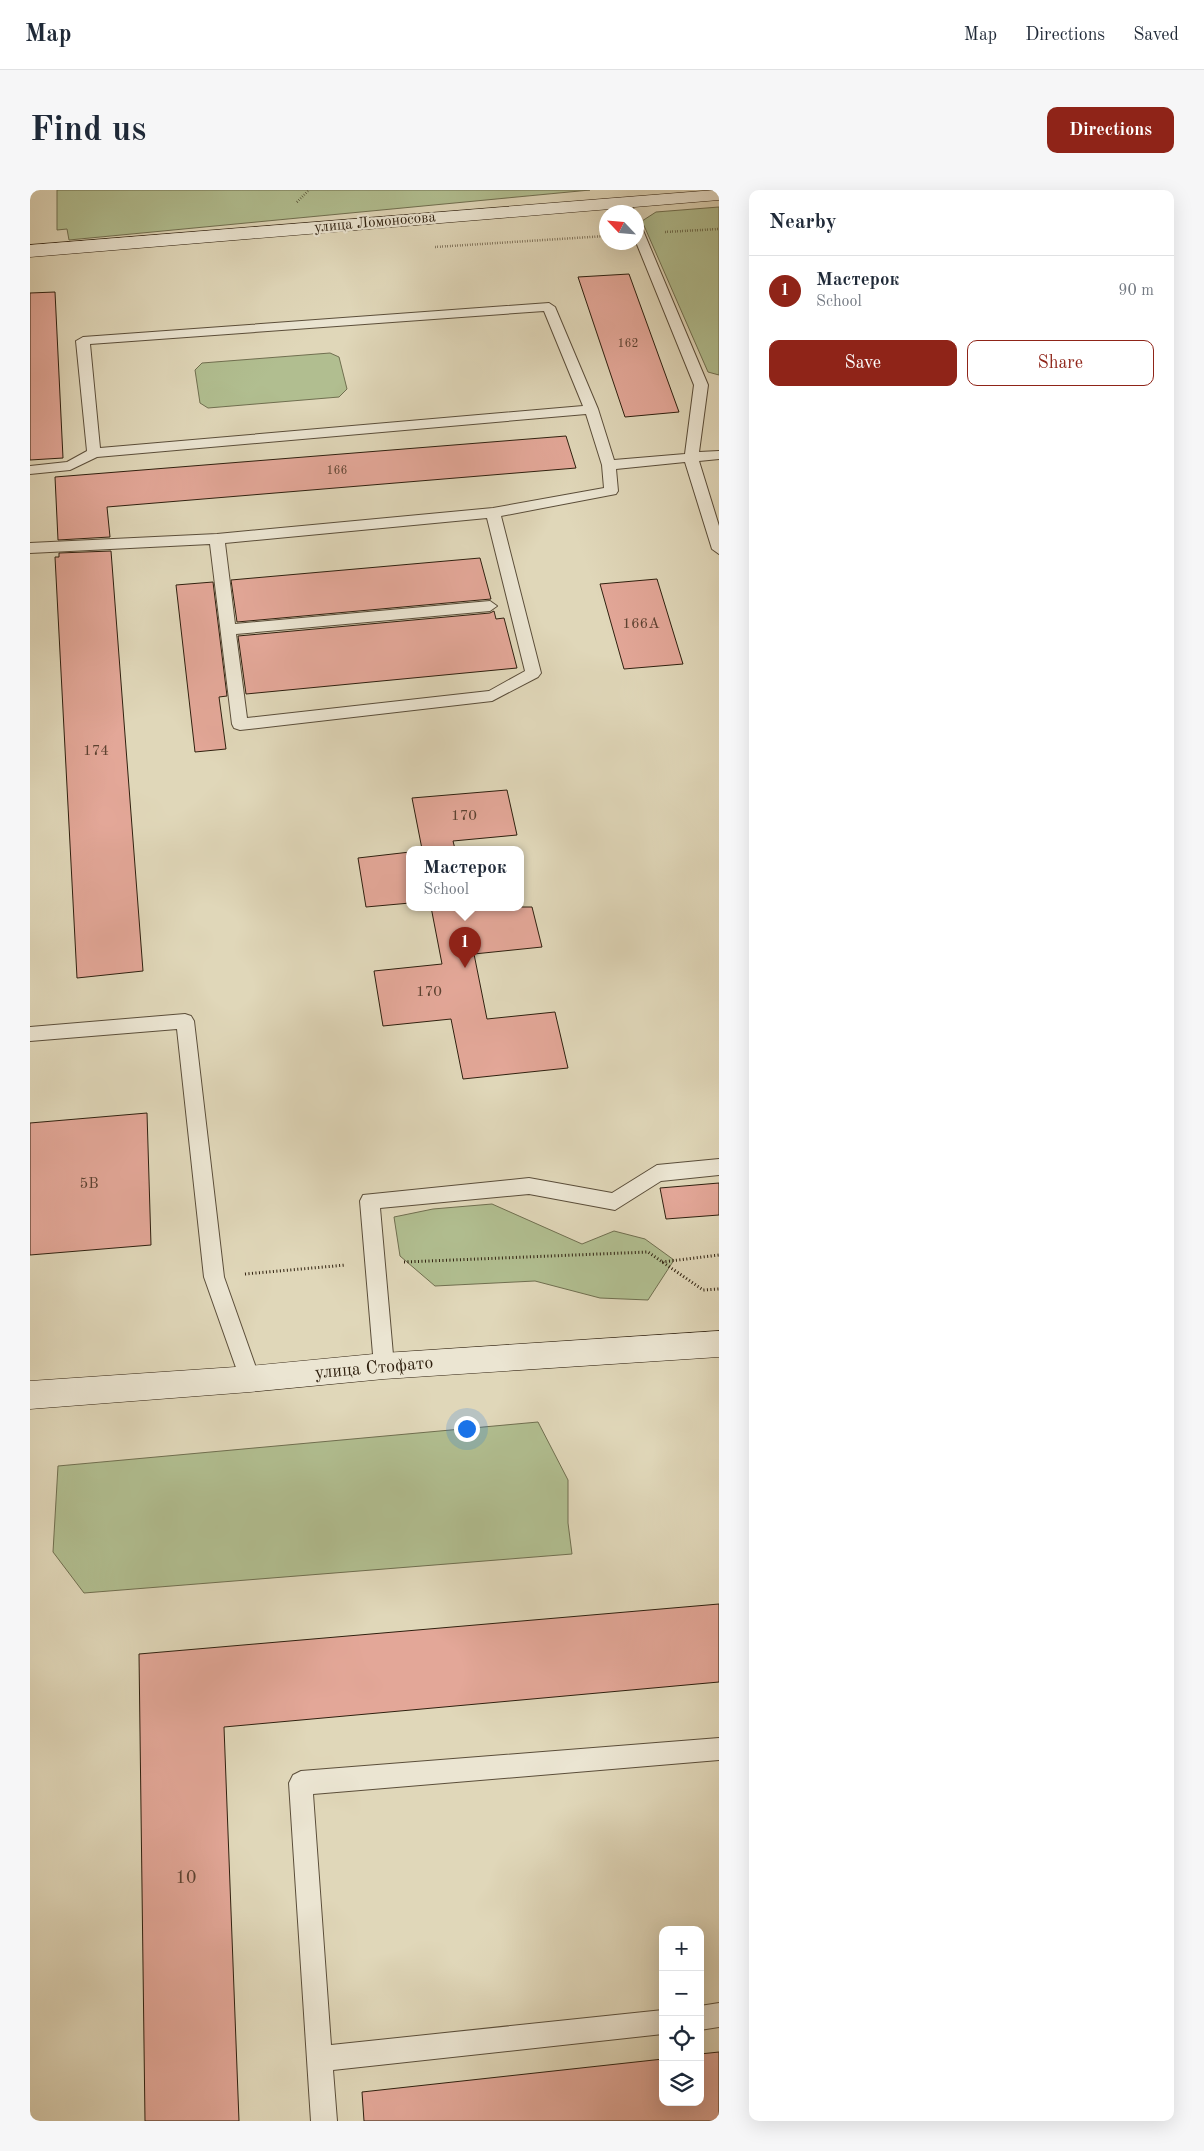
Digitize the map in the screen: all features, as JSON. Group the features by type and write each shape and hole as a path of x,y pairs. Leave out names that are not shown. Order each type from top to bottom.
{"street":[{"name":"улица Ломоносова","path":"641,205 719,194"},
{"name":"улица Ломоносова","path":"30,251 599,209"},
{"name":"улица Стофато","path":"30,1395 250,1379 384,1366 719,1344"}],"lane":[{"path":"644,246 701,385 691,458 719,549"},
{"path":"30,548 217,539 494,513 611,491 609,465 591,409 549,307 83,341 94,453"},
{"path":"30,470 70,466 94,453 591,409"},
{"path":"609,465 719,455"},
{"path":"217,539 240,724 492,696 533,673 494,513"},
{"path":"228,630 490,606"},
{"path":"30,1034 185,1021 214,1276 250,1379"},
{"path":"384,1366 370,1201 529,1186 615,1202 657,1173 719,1167"},
{"path":"324,2121 301,1784 719,1749"},
{"path":"704,2018 719,2016"},
{"path":"320,2060 659,2022"}],"path":[{"path":"297,203 309,190"},
{"path":"644,231 719,229"},
{"path":"214,1276 376,1263 648,1252 703,1290 719,1289"},
{"path":"662,1262 719,1256"}],"green space":[{"path":"57,190 590,190 69,240 67,229 57,230"},
{"path":"719,207 719,375 708,372 644,226 644,220 656,212"},
{"path":"330,353 339,357 347,389 339,397 208,408 200,403 195,370 202,363"},
{"path":"492,1204 582,1244 614,1231 645,1239 674,1260 648,1300 600,1298 535,1281 435,1286 400,1256 394,1217 433,1209"},
{"path":"538,1422 568,1480 568,1523 572,1554 84,1593 53,1552 58,1466"}],"building":[{"path":"629,274 679,412 625,417 578,277"},
{"path":"55,292 63,458 30,460 30,293"},
{"path":"566,436 576,468 107,507 110,537 58,540 55,477"},
{"path":"111,551 143,971 77,978 55,557 59,557 59,553"},
{"path":"480,558 491,599 237,622 231,580"},
{"path":"657,579 683,664 624,669 600,584"},
{"path":"213,582 227,696 219,697 226,749 195,752 176,585"},
{"path":"494,611 496,619 504,618 517,668 246,694 238,636 490,613"},
{"path":"507,790 517,835 453,841 454,846 421,846 412,798"},
{"path":"406,852 406,903 366,907 358,858"},
{"path":"524,907 532,907 542,947 474,954 487,1019 555,1012 568,1068 463,1079 451,1019 383,1026 374,971 442,964 432,911 524,911"},
{"path":"147,1113 151,1245 30,1255 30,1123"},
{"path":"719,1183 719,1215 666,1219 660,1188"},
{"path":"719,1604 719,1682 224,1727 239,2121 145,2121 139,1654"},
{"path":"719,2052 719,2121 364,2121 362,2092 659,2059 659,2106 704,2106 704,2054"}],"place":[{"name":"Мастерок","path":"465,968"}]}
